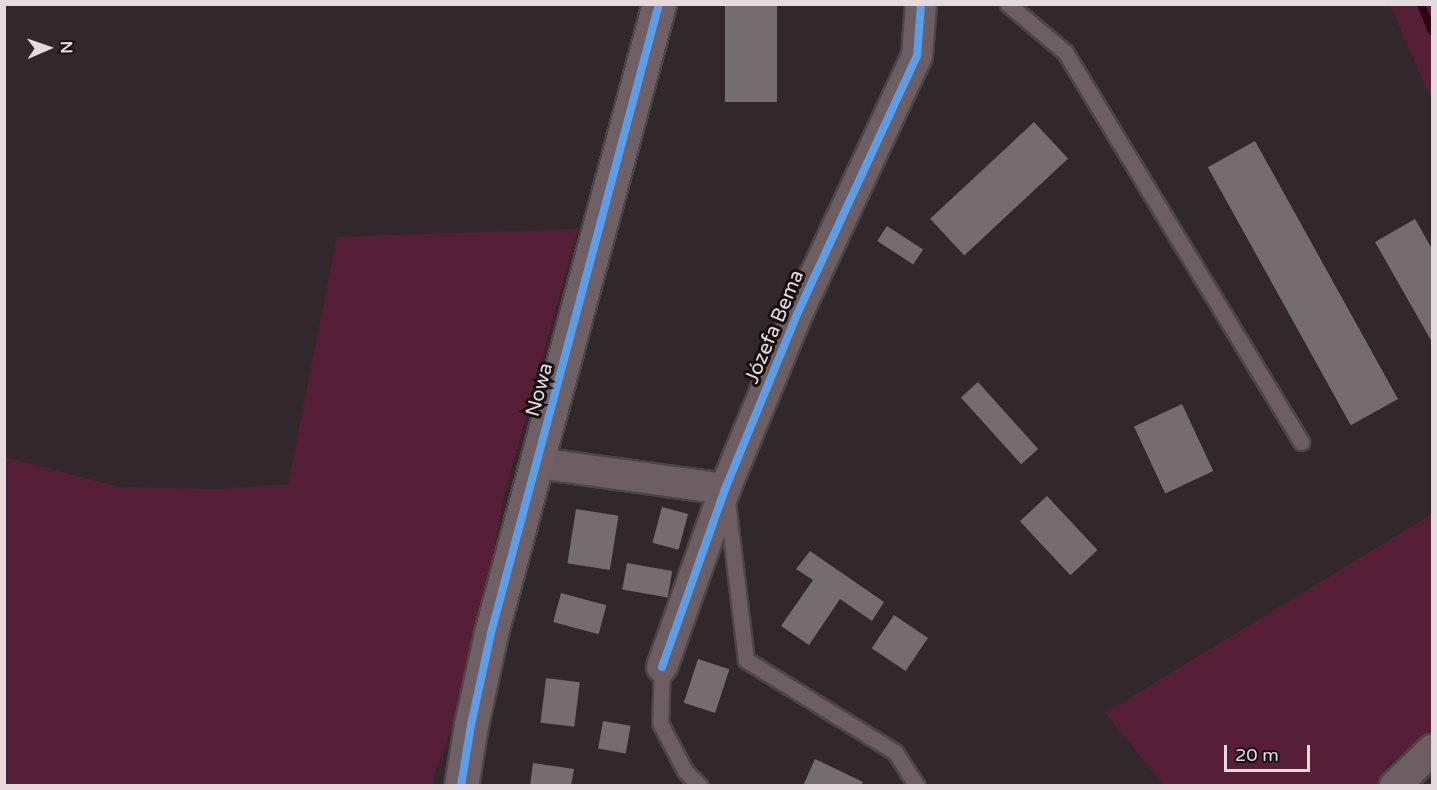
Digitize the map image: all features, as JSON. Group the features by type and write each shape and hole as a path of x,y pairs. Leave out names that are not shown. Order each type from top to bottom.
{"street":[{"name":"Nowa","path":"461,786 471,725 492,633 659,4"},
{"name":"Józefa Bema","path":"662,667 725,489 798,312 917,56 921,4"},
{"path":"537,463 725,489"},
{"path":"1395,786 1432,750"}],"lane":[{"path":"1008,4 1065,52 1301,442"},
{"name":"Józefa Bema","path":"725,489 746,660 895,752 917,786"},
{"path":"662,667 660,723 686,771 700,786"}],"shaded area":[{"path":"1390,5 1432,5 1432,101"},
{"path":"578,229 502,503 474,668 434,776 434,785 5,785 4,457 120,487 217,489 288,484 337,237"},
{"path":"1432,514 1432,730 1389,764 1376,785 1164,785 1105,713"}],"building":[{"path":"725,4 777,4 777,102 725,102"},
{"path":"1034,122 1068,159 964,255 930,219"},
{"path":"1255,141 1398,399 1351,425 1208,167"},
{"path":"1415,219 1432,249 1432,342 1375,242"},
{"path":"887,226 923,249 913,265 877,241"},
{"path":"978,382 1038,449 1021,464 961,397"},
{"path":"1182,404 1213,471 1165,493 1134,426"},
{"path":"1047,496 1097,550 1070,575 1020,521"},
{"path":"662,507 688,514 679,550 652,543"},
{"path":"576,509 618,516 610,570 567,563"},
{"path":"810,551 884,602 872,621 840,599 809,645 781,626 813,580 796,569"},
{"path":"627,563 672,571 668,598 622,590"},
{"path":"561,593 606,605 599,634 553,622"},
{"path":"894,615 928,638 906,671 872,648"},
{"path":"698,659 729,669 715,713 684,703"},
{"path":"546,678 580,682 574,727 541,723"},
{"path":"603,721 631,726 626,753 598,749"},
{"path":"815,759 863,782 861,786 803,786"},
{"path":"533,763 574,769 571,786 530,786"}],"waterway":[{"path":"1421,4 1432,31"}],"cycle path":[{"path":"461,786 471,725 491,633 659,4"},
{"path":"662,667 725,489 798,312 917,56 921,4"}]}
